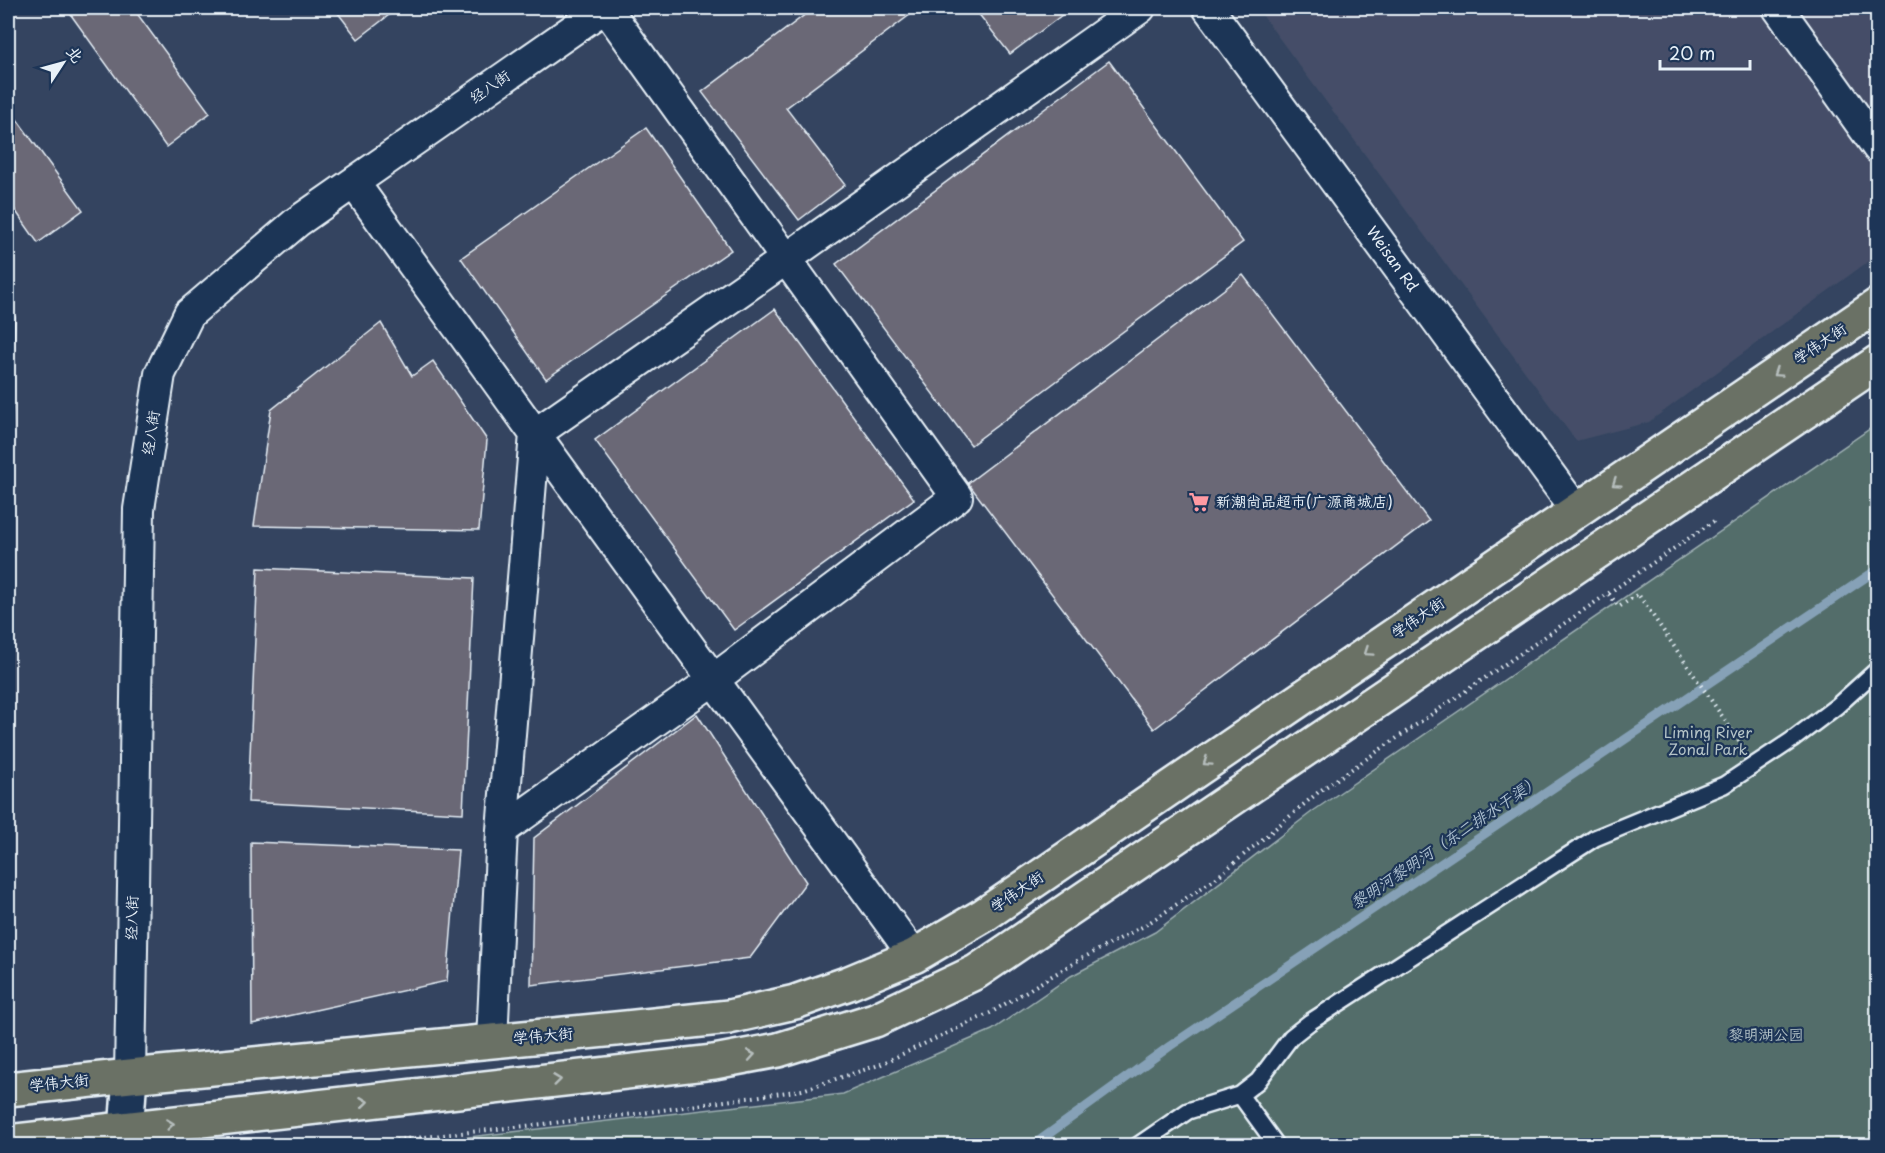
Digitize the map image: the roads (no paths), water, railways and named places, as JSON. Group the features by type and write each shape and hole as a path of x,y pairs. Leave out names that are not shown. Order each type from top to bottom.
{"main road":[{"name":"学伟大街","path":"8,1089 729,1017 795,1002 914,956 984,915 1878,305"},
{"path":"8,1142 125,1138 714,1062 778,1050 876,1020 976,972 1878,362"},
{"path":"125,1138 130,1076"}],"street":[{"name":"经八街","path":"130,1076 138,509 160,374 189,314 297,222 605,8"},
{"path":"502,830 713,680 957,497 605,8"},
{"path":"535,434 1140,8"},
{"name":"Weisan Rd","path":"1208,8 1576,510"},
{"path":"1778,8 1878,148"},
{"path":"354,183 914,956"},
{"path":"492,1041 502,830 535,434"}],"lane":[{"path":"1137,1146 1188,1111 1240,1095 1258,1081 1292,1036 1310,1022 1595,838 1724,785 1828,713 1878,669"},
{"path":"1240,1095 1277,1146"}],"waterway":[{"name":"黎明河黎明河（东二排水干渠）","path":"1032,1146 1170,1046 1878,569"}],"place":[{"name":"新潮尚品超市(广源商城店)","path":"1199,502"}],"park label":[{"name":"Liming River Zonal Park","path":"1708,742"},
{"name":"黎明湖公园","path":"1766,1035"}]}
